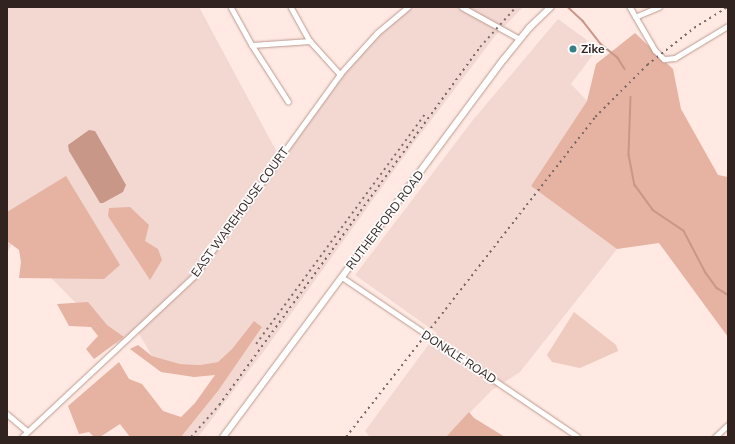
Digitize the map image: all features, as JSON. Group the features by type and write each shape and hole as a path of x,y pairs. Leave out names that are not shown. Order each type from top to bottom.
{"street":[{"path":"231,7 252,46 288,101"},
{"path":"291,7 310,41 340,74"},
{"name":"EAST WAREHOUSE COURT","path":"22,437 194,276 340,74 377,34 408,7"},
{"path":"462,7 520,39"},
{"name":"RUTHERFORD ROAD","path":"223,437 520,39 551,7"},
{"path":"630,7 654,50 668,60 676,58 728,26"},
{"path":"635,17 659,7"},
{"path":"252,46 310,41"},
{"name":"DONKLE ROAD","path":"342,277 576,436"},
{"path":"7,414 27,431"},
{"path":"715,437 728,425"}],"shaded area":[{"path":"7,7 199,7 279,156 354,54 409,7 523,7 495,36 413,144 267,347 198,437 181,437 218,391 262,327 254,321 232,349 218,362 200,365 180,364 152,356 138,332 116,344 14,240 7,253"},
{"path":"558,19 598,48 571,84 587,101 531,186 617,249 520,372 492,390 446,437 370,437 365,431 437,333 355,275 473,120"},
{"path":"635,33 673,69 681,109 718,175 728,177 728,337 659,243 617,249 531,186 587,101 596,64"},
{"path":"89,130 95,131 126,185 123,192 103,203 100,203 69,151 68,145"},
{"path":"66,176 120,265 104,279 19,278 21,262 19,250 7,241 7,212"},
{"path":"130,207 149,225 145,241 158,249 162,260 150,280 108,216 109,208"},
{"path":"88,302 107,325 124,337 94,359 86,349 98,336 91,327 69,326 57,304"},
{"path":"574,312 616,345 618,351 580,368 552,362 547,355"},
{"path":"254,321 262,327 218,391 181,437 130,437 120,424 100,437 94,437 89,432 79,434 68,406 119,362 129,379 142,384 163,411 181,417 195,403 215,375 194,377 161,372 130,349 138,345 152,356 180,364 200,365 218,362 232,349"},
{"path":"469,412 474,418 505,437 446,437"}],"waterway":[{"path":"568,7 583,21 601,44 618,58 625,69"},
{"path":"631,97 629,155 635,185 653,210 684,231 706,273 717,288 728,295"}],"railway":[{"path":"191,437 219,405 480,47 516,7"},
{"path":"346,437 595,117 647,65 694,28 728,7"},
{"path":"256,344 424,115"}],"place":[{"name":"Zike","path":"573,49"}]}
